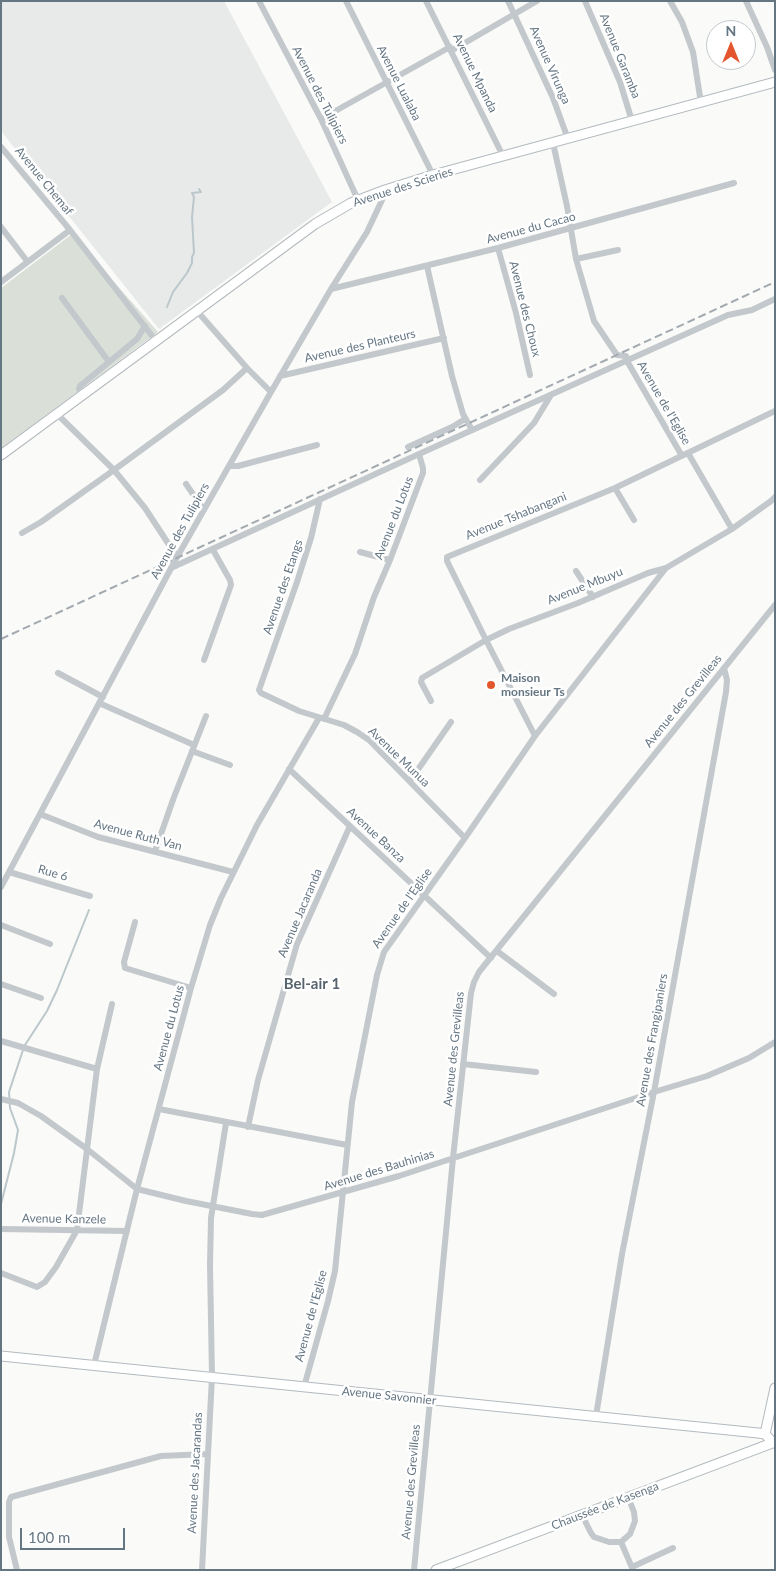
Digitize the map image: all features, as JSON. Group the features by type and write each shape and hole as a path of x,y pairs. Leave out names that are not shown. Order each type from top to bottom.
{"street":[{"name":"Avenue des Tulipiers","path":"259,1 321,119 358,200"},
{"name":"Avenue Lualaba","path":"346,1 433,175"},
{"name":"Avenue Mpanda","path":"426,1 503,156"},
{"name":"Avenue Virunga","path":"508,1 553,98 568,139"},
{"path":"321,119 537,1"},
{"name":"Avenue Garamba","path":"585,1 620,82 632,121"},
{"path":"670,1 682,22 692,47 702,103"},
{"path":"746,1 767,47 775,70"},
{"name":"Avenue des Scieries","path":"1,455 315,224 358,200 433,175 775,82"},
{"name":"Avenue de l'Eglise","path":"553,143 576,259 594,321 618,355 626,356 732,529"},
{"name":"Avenue Chemaf","path":"1,147 70,230 156,341"},
{"name":"Avenue du Cacao","path":"331,289 571,229 734,184"},
{"name":"Avenue des Tulipiers","path":"1,886 171,568 280,376 367,232 385,190"},
{"path":"1,227 28,261"},
{"path":"1,282 70,230"},
{"name":"Avenue des Choux","path":"498,248 516,313 530,376"},
{"path":"576,259 618,250"},
{"path":"427,266 452,376 465,419 472,430"},
{"path":"62,298 109,362"},
{"path":"171,568 472,430 728,316 752,310 775,299"},
{"path":"197,310 247,368 271,392"},
{"path":"83,396 79,389 80,386 137,339 145,326"},
{"name":"Avenue des Planteurs","path":"280,376 444,338"},
{"path":"22,533 41,522 114,470 222,390 247,368"},
{"path":"480,480 534,424 551,395"},
{"name":"Avenue Tshabangani","path":"535,736 447,561 447,557 615,488 775,411"},
{"path":"57,414 114,470 145,508 177,558"},
{"path":"408,447 465,419"},
{"path":"229,466 238,466 317,445"},
{"name":"Avenue du Lotus","path":"94,1365 137,1189 191,988 215,911 256,825 322,718 354,654 374,597 423,473 424,468 419,454"},
{"path":"186,484 204,510"},
{"path":"615,488 634,520"},
{"name":"Avenue des Etangs","path":"262,681 297,582 311,538 320,499"},
{"name":"Avenue Mbuyu","path":"431,701 421,682 422,678 486,640 648,573 666,568 732,529 774,501"},
{"path":"204,660 231,585 213,550"},
{"path":"360,552 390,560"},
{"name":"Avenue de l'Eglise","path":"304,1387 332,1285 337,1254 347,1145 360,1059 382,958 388,945 535,736 666,568"},
{"path":"576,571 593,596"},
{"name":"Avenue des Grevilleas","path":"414,1570 453,1158 472,988 476,977 775,605"},
{"name":"Avenue des Frangipaniers","path":"596,1416 622,1254 654,1092 726,692 727,680 724,668"},
{"path":"58,673 101,700 230,765"},
{"name":"Avenue Munua","path":"262,681 259,690 261,693 299,711 350,728 369,740 465,838"},
{"path":"155,851 206,716"},
{"path":"410,781 451,722"},
{"name":"Avenue Banza","path":"289,769 491,958"},
{"name":"Avenue Ruth Van","path":"40,814 98,838 233,872"},
{"name":"Avenue Jacaranda","path":"248,1127 258,1080 297,944 350,826"},
{"name":"Rue 6","path":"9,872 90,896"},
{"path":"135,922 124,968 191,988"},
{"path":"1,925 50,944"},
{"path":"497,951 554,994"},
{"path":"1,984 42,998"},
{"path":"1,1273 37,1288 45,1282 77,1230 97,1069 112,1004"},
{"path":"1,1041 97,1069"},
{"name":"Avenue des Bauhinias","path":"2,1099 11,1101 40,1116 87,1149 137,1189 252,1214 262,1214 343,1193 723,1070 749,1058 775,1042"},
{"path":"463,1064 536,1072"},
{"path":"159,1109 347,1145"},
{"name":"Avenue des Jacarandas","path":"202,1570 212,1377 210,1265 212,1206 226,1123"},
{"name":"Avenue Kanzele","path":"1,1229 127,1231"},
{"name":"Avenue Savonnier","path":"1,1356 765,1434"},
{"path":"774,1444 765,1434 775,1388"},
{"name":"Chaussée de Kasenga","path":"442,1569 628,1497 774,1444"},
{"path":"17,1570 9,1536 9,1502 11,1497 16,1494 55,1486 154,1458 207,1454"},
{"path":"582,1515 594,1537 609,1542 621,1542 630,1534 635,1521 634,1512 628,1497"},
{"path":"621,1542 632,1568 673,1548"}],"shaded area":[{"path":"1,1 224,1 332,202 159,329 1,131"},
{"path":"72,234 158,332 1,449 1,288"}],"waterway":[{"path":"167,307 173,292 192,263 194,253 192,217 194,197 192,193 201,192 199,189"},
{"path":"25,1045 47,1011 57,990 89,910"},
{"path":"1,1204 18,1130 10,1108 9,1092 23,1050"}],"railway":[{"path":"1,639 775,282"}],"place":[{"name":"Maison monsieur Ts","path":"491,685"}],"district":[{"name":"Bel-air 1","path":"312,984"}]}
